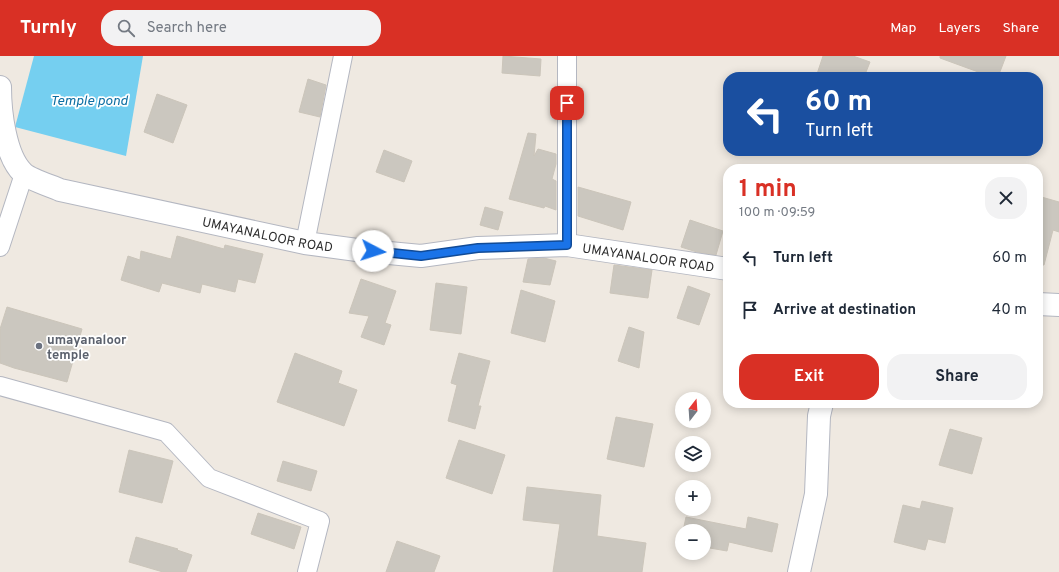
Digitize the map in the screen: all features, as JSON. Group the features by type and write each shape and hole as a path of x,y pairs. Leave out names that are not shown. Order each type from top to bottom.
{"main road":[{"path":"0,87 0,111 7,140 15,162 24,174"},
{"name":"UMAYANALOOR ROAD","path":"24,174 60,190 305,243 421,256 478,248 567,245 723,268"},
{"path":"1043,304 1059,306"},
{"path":"799,572 816,494 819,416 821,408"}],"street":[{"path":"305,243 343,56"},
{"path":"567,56 567,245"},
{"path":"0,247 24,174"},
{"path":"0,386 166,432 209,478 320,521 307,572"}],"water":[{"name":"Temple pond","path":"34,56 143,56 126,156 15,127"}],"building":[{"path":"503,56 541,59 540,76 502,73"},
{"path":"823,56 853,56 870,62 866,72 818,72"},
{"path":"940,56 1006,56 1000,72 978,72 940,58"},
{"path":"308,79 326,85 320,117 299,112"},
{"path":"157,94 187,105 173,143 144,132"},
{"path":"528,133 536,134 534,156 538,149 556,154 556,164 552,179 556,181 556,210 545,206 544,208 509,199"},
{"path":"384,150 412,161 404,182 376,172"},
{"path":"578,187 631,202 623,230 578,216"},
{"path":"1043,197 1059,202 1059,232 1053,230 1044,265"},
{"path":"485,207 503,212 498,230 480,225"},
{"path":"690,220 723,231 716,255 697,252 681,247"},
{"path":"177,236 224,249 225,245 263,254 255,283 238,279 235,292 202,284 200,293 162,283 159,292 121,280 128,256 140,260 141,251 171,259"},
{"path":"544,258 556,261 550,285 523,282 528,259"},
{"path":"614,265 652,270 648,298 610,293"},
{"path":"361,279 396,291 385,323 391,325 384,345 361,337 369,316 349,313"},
{"path":"436,283 467,287 461,334 430,330"},
{"path":"688,286 710,294 699,325 677,318"},
{"path":"521,290 555,301 545,342 511,333"},
{"name":"umayanaloor temple","path":"7,307 82,329 67,382 0,363 0,329"},
{"path":"629,327 644,332 639,368 618,361"},
{"path":"295,353 342,371 338,383 357,390 344,426 277,402"},
{"path":"459,353 490,361 478,406 481,406 475,429 448,421 457,385 451,383"},
{"path":"616,417 653,424 644,467 607,459"},
{"path":"950,429 982,438 972,474 939,465"},
{"path":"459,440 505,455 492,494 446,478"},
{"path":"129,450 173,461 162,503 119,492"},
{"path":"283,461 317,471 311,491 277,481"},
{"path":"527,487 601,495 597,536 646,543 642,572 553,572 560,524 523,520"},
{"path":"922,501 953,508 945,543 928,539 925,550 894,542 903,505 920,509"},
{"path":"258,513 301,527 294,549 251,534"},
{"path":"686,517 746,529 748,517 778,524 772,552 729,542 727,551 711,548 711,524 684,524"},
{"path":"136,537 178,549 177,550 192,555 186,572 163,572 129,562"},
{"path":"397,541 440,556 434,572 386,572"}],"place":[{"name":"umayanaloor temple","path":"39,346"}],"route":[{"path":"373,251 421,256 478,248 567,245 567,103"}]}
